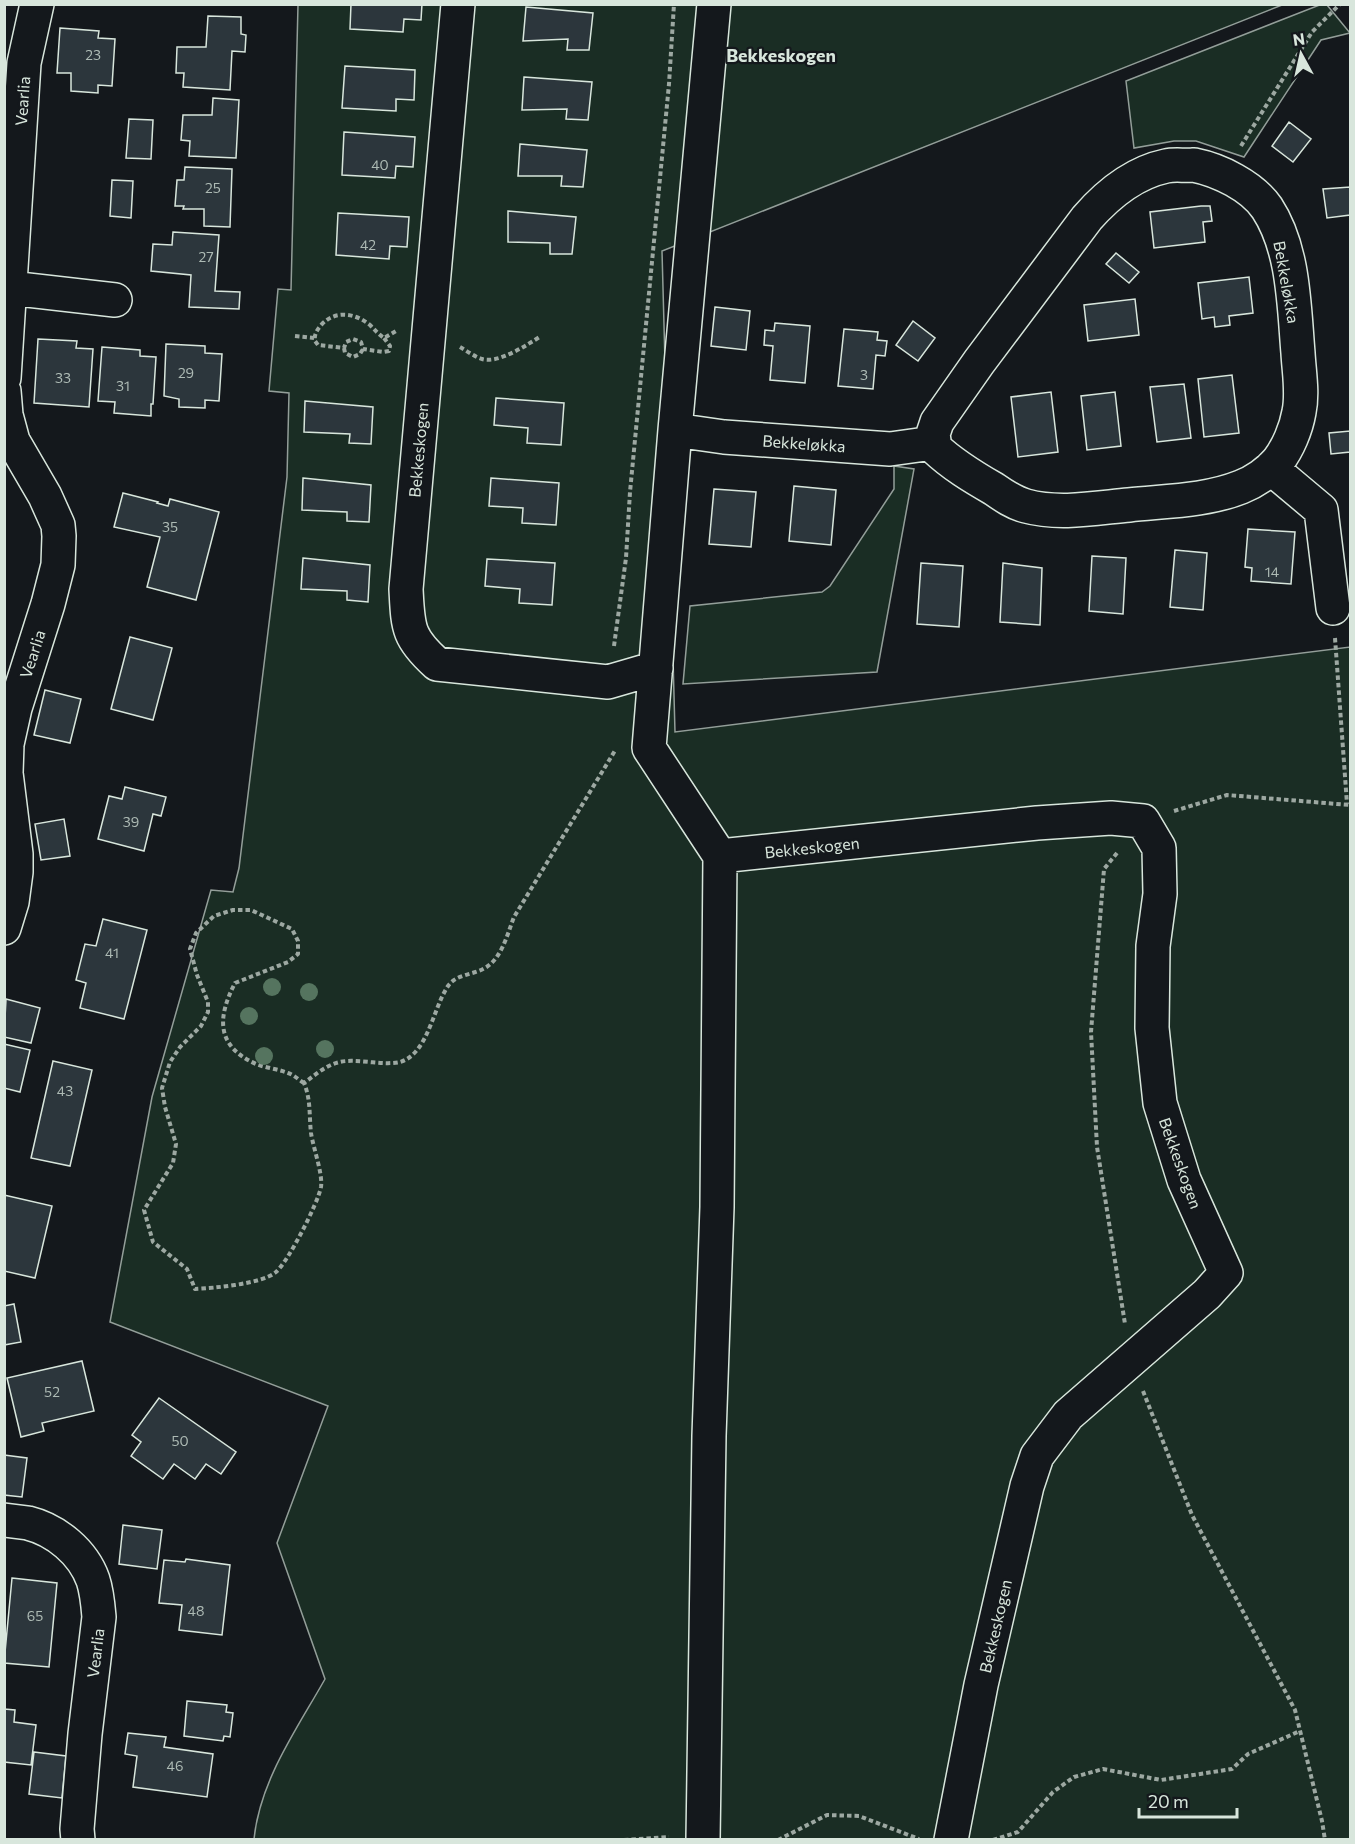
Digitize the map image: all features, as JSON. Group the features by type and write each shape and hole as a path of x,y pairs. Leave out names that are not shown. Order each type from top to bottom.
{"street":[{"name":"Vearlia","path":"4,378 24,63 37,4"},
{"name":"Bekkeskogen","path":"458,4 407,577 408,626 420,649 437,664 608,682 656,668"},
{"path":"703,1839 709,1448 717,1207 720,856 649,748 649,740 714,4"},
{"name":"Bekkeløkka","path":"1194,165 1224,174 1252,192 1267,208 1281,239 1290,277 1300,375 1299,411 1291,438 1279,460 1250,483 1214,495 1182,500 1046,510 1022,505 1007,498 950,463 935,448 933,442 937,422 967,379 1101,201 1128,181 1166,166 1194,165"},
{"path":"10,288 115,300"},
{"name":"Vearlia","path":"4,391 6,415 13,441 45,496 58,525 59,536 58,565 15,708 7,744 6,773 16,854 16,872 12,902 4,928"},
{"name":"Bekkeløkka","path":"675,430 724,437 890,449 933,442"},
{"path":"1271,468 1321,510 1333,608"},
{"name":"Bekkeskogen","path":"720,856 1036,823 1111,818 1143,821 1159,848 1160,894 1153,946 1152,1028 1160,1103 1184,1180 1226,1273 1207,1294 1068,1415 1037,1456 1027,1486 981,1685 951,1839"},
{"name":"Vearlia","path":"4,1520 29,1524 57,1535 80,1556 93,1579 98,1599 99,1617 85,1734 78,1839"}],"path":[{"path":"608,682 626,558 631,480 669,84 674,4"},
{"path":"1224,174 1312,32 1340,4"},
{"path":"295,336 314,338"},
{"path":"344,348 345,353 352,357 360,354 363,349"},
{"path":"1333,608 1347,805"},
{"path":"304,1083 340,1061 399,1062 413,1055 426,1037 437,1006 449,984 459,977 484,969 494,961 503,946 514,917 624,737 649,740"},
{"path":"233,910 251,910 292,929 298,941 298,954 288,962 236,983 222,1016 225,1036 236,1053 258,1065 288,1073 304,1083 309,1095 311,1133 321,1186 309,1218 286,1260 275,1273 262,1280 195,1289 187,1269 153,1242 144,1210 173,1163 176,1144 162,1088 170,1062 180,1047 201,1026 208,1012 208,1002 190,949 196,933 214,915 233,910"},
{"path":"993,1839 1018,1832 1053,1792 1074,1777 1102,1769 1161,1780 1232,1769 1248,1754 1300,1731"},
{"path":"778,1839 827,1815 859,1816 920,1839"}],"green space":[{"path":"1322,4 1327,5 1350,33 1321,40 1244,157 1196,141 1174,141 1134,148 1126,81"},
{"path":"298,5 1282,5 662,251 675,732 1350,647 1350,1839 254,1839 264,1796 272,1776 325,1679 277,1543 328,1406 110,1322 152,1097 211,890 233,892 239,868 287,477 289,393 269,391 278,289 291,290"},
{"path":"894,466 914,469 877,672 683,684 690,606 822,592 830,586 894,489"}],"building":[{"path":"351,4 422,4 421,20 404,19 403,32 350,29"},
{"path":"526,7 593,13 589,50 567,50 568,39 523,41"},
{"path":"208,16 241,17 241,34 246,35 245,52 232,51 230,90 183,87 184,73 176,73 177,47 206,47"},
{"path":"60,28 99,31 98,38 115,39 112,86 98,85 98,93 71,91 71,73 57,73"},
{"path":"345,66 415,70 414,100 396,99 396,111 342,108"},
{"path":"524,77 592,82 588,120 566,119 567,109 522,110"},
{"path":"213,98 239,100 236,158 189,156 190,141 181,140 183,115 212,115"},
{"path":"129,119 153,120 151,159 126,158"},
{"path":"1289,122 1311,139 1293,162 1272,146"},
{"path":"344,132 415,137 413,167 396,166 395,178 342,175"},
{"path":"520,144 587,150 583,187 561,186 562,176 518,176"},
{"path":"185,167 232,169 230,227 204,226 204,209 183,209 184,206 175,206 177,180 184,180"},
{"path":"112,180 133,181 131,218 110,216"},
{"path":"1350,187 1350,215 1327,218 1323,189"},
{"path":"1210,206 1212,221 1203,222 1205,242 1154,248 1150,212"},
{"path":"508,211 576,217 572,254 550,254 550,243 508,242"},
{"path":"338,213 409,217 407,247 390,246 389,259 336,255"},
{"path":"173,232 219,235 215,291 240,292 239,309 189,307 191,275 151,271 153,244 172,245"},
{"path":"1116,253 1139,272 1129,283 1106,264"},
{"path":"1249,277 1253,313 1229,316 1230,325 1215,327 1214,317 1202,319 1198,283"},
{"path":"1135,299 1139,335 1088,341 1084,305"},
{"path":"715,307 750,311 746,350 711,346"},
{"path":"913,321 935,338 918,361 896,345"},
{"path":"775,323 810,326 805,383 770,380 773,346 764,345 765,330 774,331"},
{"path":"844,329 878,332 877,340 887,341 885,356 876,355 873,389 838,386"},
{"path":"38,339 77,341 76,348 93,349 89,407 34,403"},
{"path":"166,344 205,346 205,353 222,354 219,401 205,400 205,408 179,407 179,399 164,396"},
{"path":"102,347 140,350 140,356 156,357 151,416 114,413 115,402 98,401"},
{"path":"1232,375 1239,433 1204,437 1198,379"},
{"path":"1184,384 1191,438 1157,442 1150,387"},
{"path":"1051,392 1058,452 1018,457 1011,397"},
{"path":"1115,392 1121,446 1087,450 1081,396"},
{"path":"496,398 564,403 561,445 527,443 528,428 494,425"},
{"path":"305,401 373,407 371,444 349,443 350,434 304,432"},
{"path":"1350,431 1350,452 1331,454 1329,433"},
{"path":"303,478 371,485 369,522 347,521 347,512 302,510"},
{"path":"491,478 559,483 556,525 522,523 523,508 489,506"},
{"path":"794,486 836,490 831,545 789,541"},
{"path":"714,489 756,492 751,547 709,544"},
{"path":"123,493 168,506 170,499 219,512 196,600 147,587 160,537 114,527"},
{"path":"1248,529 1295,532 1291,584 1251,581 1252,568 1245,567"},
{"path":"1175,550 1207,553 1203,610 1170,607"},
{"path":"1092,556 1126,558 1123,614 1089,611"},
{"path":"303,558 370,565 368,602 347,600 347,591 301,589"},
{"path":"487,559 555,563 552,605 519,603 520,589 485,586"},
{"path":"921,563 963,566 959,627 917,624"},
{"path":"1003,563 1042,568 1040,625 1000,622"},
{"path":"130,637 172,648 153,720 111,709"},
{"path":"45,690 81,699 70,743 34,735"},
{"path":"125,787 166,797 161,816 153,814 144,851 98,839 109,796 122,799"},
{"path":"64,819 70,856 41,860 35,824"},
{"path":"103,919 147,930 124,1019 80,1008 86,983 76,980 85,944 96,946"},
{"path":"6,999 40,1008 31,1043 4,1037"},
{"path":"4,1044 30,1050 20,1092 4,1088"},
{"path":"53,1061 92,1070 70,1166 31,1158"},
{"path":"4,1195 52,1206 35,1278 4,1271"},
{"path":"14,1304 21,1342 4,1345 4,1306"},
{"path":"82,1361 94,1411 42,1423 44,1431 21,1437 7,1378"},
{"path":"159,1398 236,1452 221,1474 206,1464 195,1479 174,1464 163,1479 131,1456 141,1442 132,1435"},
{"path":"4,1455 27,1458 22,1497 4,1495"},
{"path":"123,1525 162,1530 157,1569 119,1564"},
{"path":"186,1559 230,1565 222,1635 179,1630 182,1605 159,1603 164,1560 185,1562"},
{"path":"12,1578 57,1583 49,1667 4,1663"},
{"path":"187,1701 227,1705 226,1712 233,1713 230,1737 224,1736 223,1741 184,1736"},
{"path":"4,1709 15,1710 14,1722 36,1725 31,1765 4,1762"},
{"path":"128,1733 166,1737 164,1747 213,1754 207,1797 133,1787 137,1756 125,1754"},
{"path":"34,1752 66,1756 62,1798 29,1794"}],"district":[{"name":"Bekkeskogen","path":"781,55"}]}
